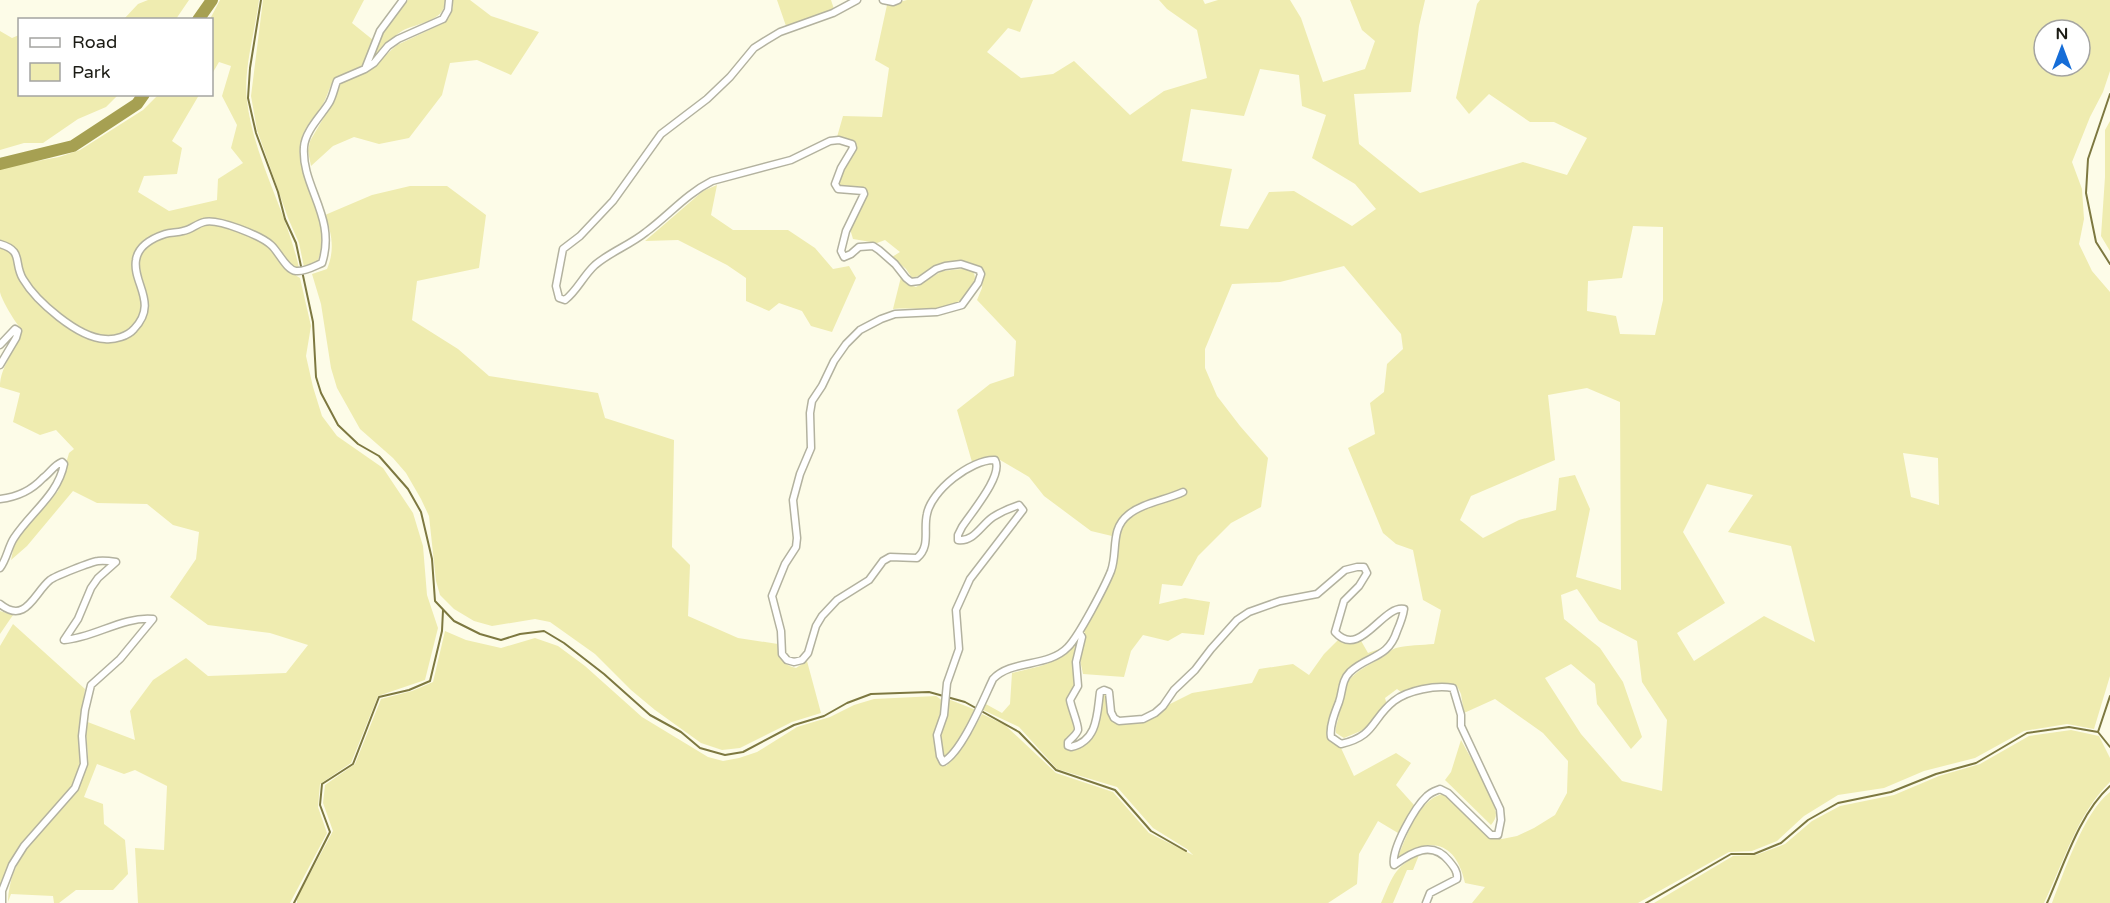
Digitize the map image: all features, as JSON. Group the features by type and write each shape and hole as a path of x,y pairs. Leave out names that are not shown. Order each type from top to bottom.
{"street":[{"path":"365,69 380,31 403,0"},
{"path":"0,244 14,250 18,257 21,277 54,312 80,332 106,339 120,337 131,332 139,324 144,314 144,300 135,261 144,245 163,234 181,232 205,222 215,221 270,244 295,271 305,270 322,263 327,234 308,170 304,150 305,141 332,97 337,81 374,63 388,46 398,39 443,19 448,10 449,0"},
{"path":"857,0 833,13 780,32 754,48 730,77 707,99 661,134 613,201 580,236 564,249 556,292 559,298 565,300 570,297 595,265 645,234 700,186 791,160 830,141 839,140 852,144 850,154 835,184 838,189 862,191 864,194 846,231 841,251 844,257 859,247 873,246 895,264 911,282 919,281 936,269 945,266 961,264 979,270 981,274 973,292 962,305 938,312 895,314 860,330 834,361 812,401 811,448 800,474 793,500 796,547 785,564 772,596 781,631 782,654 787,660 794,662 802,660 808,653 816,626 822,616 837,600 869,580 883,561 890,557 917,558 922,554 926,545 928,508 961,471 981,461 994,460 997,469 986,492 962,527 958,540 962,541 974,535 990,519 1009,508 1019,506 1023,510 970,579 956,610 958,649 947,683 944,715 937,735 940,756 944,762 949,759 963,738 993,679 1000,672 1052,658 1070,645 1111,570 1119,524 1136,509 1183,492"},
{"path":"883,0 893,2 898,0"},
{"path":"0,345 10,332 15,329 18,331 0,365"},
{"path":"0,499 26,493 57,464 62,462 64,464 56,488 13,540 0,568"},
{"path":"0,604 6,609 17,611 26,608 50,579 96,561 116,562 98,578 87,596 78,619 64,640 79,639 124,623 153,619 120,659 91,685 83,727 84,764 75,788 24,846 12,865 2,891 2,903"},
{"path":"1079,632 1082,637 1076,662 1078,679 1070,700 1073,715 1079,727 1078,732 1068,742 1068,746 1071,747 1086,740 1093,732 1100,692 1104,690 1109,692 1111,712 1114,718 1119,721 1143,719 1163,706 1174,690 1195,670 1210,649 1237,620 1249,612 1280,601 1317,594 1345,570 1364,567 1367,573 1364,580 1344,601 1335,632 1340,638 1360,637 1370,632 1388,613 1397,608 1404,609 1403,615 1392,645 1383,653 1351,671 1345,679 1334,721 1329,728 1331,737 1341,744 1358,740 1394,701 1417,692 1445,686 1453,688 1461,715 1461,726 1500,808 1501,820 1498,835 1491,835 1448,793 1440,789 1426,796 1406,829 1393,861 1394,866 1417,851 1425,849 1436,850 1449,861 1458,874 1457,879 1430,893 1426,903"}],"green space":[{"path":"148,0 189,0 177,18 125,18 138,4"},
{"path":"220,0 259,0 248,64 247,101 256,144 287,226 299,268 291,264 273,244 226,221 208,219 184,229 168,230 155,236 136,250 142,296 142,311 138,320 125,332 113,336 89,333 68,321 26,281 19,257 0,242 0,168 59,157 80,150 143,110 157,96 198,96 172,141 182,148 177,174 144,176 138,192 169,211 217,200 218,179 243,163 231,148 237,125 222,96 231,66 219,62 213,72 213,18 211,18"},
{"path":"263,0 364,0 352,23 373,40 362,67 345,73 333,81 322,106 302,137 300,153 302,168 322,230 322,245 317,262 304,267 299,243 257,130 251,96"},
{"path":"408,0 445,0 441,13 429,21 402,31 386,44 372,61 383,32"},
{"path":"453,0 470,0 491,16 539,32 511,75 477,60 450,63 442,95 409,138 379,144 354,137 333,146 311,166 308,151 310,141 334,100 340,83 369,70 397,45 442,24 449,18"},
{"path":"777,0 831,0 834,9 786,26"},
{"path":"907,0 1033,0 1020,32 1008,28 987,52 1021,78 1053,74 1074,61 1130,115 1164,91 1207,78 1197,30 1167,9 1159,0 1203,0 1205,4 1218,0 1290,0 1301,18 1323,82 1365,69 1375,41 1362,30 1350,0 1425,0 1419,26 1411,92 1354,94 1359,144 1420,193 1523,162 1567,175 1587,138 1554,122 1530,122 1489,94 1469,114 1456,98 1477,4 1480,0 2110,0 2110,71 2072,162 2082,189 2084,219 2079,244 2092,271 2110,292 2110,676 2094,729 2067,724 2024,731 1975,758 1924,771 1884,788 1838,795 1804,816 1777,841 1752,851 1729,852 1638,903 1472,903 1485,887 1465,883 1461,869 1448,851 1431,845 1409,851 1397,859 1419,812 1433,798 1442,794 1454,800 1486,836 1502,839 1517,836 1555,815 1567,793 1568,761 1543,733 1495,699 1464,713 1461,694 1457,686 1450,685 1422,686 1401,692 1397,689 1385,698 1387,705 1363,730 1344,738 1336,733 1343,693 1350,679 1394,649 1434,644 1441,610 1423,600 1413,550 1396,544 1383,533 1348,448 1375,434 1370,403 1384,392 1387,364 1403,349 1401,334 1344,266 1280,282 1232,284 1205,349 1205,368 1217,396 1268,458 1261,507 1231,523 1198,556 1182,586 1162,584 1159,604 1185,598 1210,602 1204,635 1182,633 1168,641 1143,635 1131,651 1124,677 1083,674 1080,660 1086,636 1083,629 1108,581 1123,525 1132,515 1186,492 1183,489 1129,511 1120,520 1112,536 1091,531 1044,496 1029,477 995,457 972,462 957,410 990,384 1014,376 1016,341 977,300 982,288 983,271 973,264 955,261 912,278 906,269 892,257 900,252 885,240 877,243 853,239 850,229 867,195 864,189 838,185 853,155 855,142 837,137 843,116 882,117 889,68 875,60 887,5","holes":["1260,69 1299,75 1302,106 1326,115 1312,158 1355,184 1376,209 1352,226 1294,191 1269,192 1248,229 1220,226 1232,169 1182,161 1191,109 1244,116","1633,226 1663,227 1663,300 1655,335 1620,334 1616,316 1587,311 1588,281 1622,278","1587,388 1620,402 1621,590 1576,577 1590,509 1575,475 1559,478 1556,510 1519,520 1483,538 1460,520 1471,496 1555,460 1548,395","1903,453 1938,458 1939,505 1911,497","1707,484 1753,495 1728,532 1791,546 1815,642 1764,616 1694,661 1677,633 1725,603 1683,532","1577,589 1599,621 1637,641 1642,682 1667,720 1662,791 1622,781 1581,734 1545,678 1571,664 1595,684 1597,704 1631,749 1642,737 1623,682 1600,648 1564,619 1561,595"]},
{"path":"0,31 12,38 18,35 18,96 117,96 106,107 78,119 43,143 24,143 0,150"},
{"path":"2110,121 2110,251 2101,236 2105,130"},
{"path":"717,185 711,215 733,230 788,230 815,248 833,269 849,266 856,278 832,332 811,326 802,311 779,303 769,311 746,301 746,278 727,265 678,240 645,241 703,191"},
{"path":"410,186 447,186 486,215 479,268 417,281 412,320 458,349 489,376 598,393 605,418 674,440 672,547 690,565 688,616 738,638 778,644 782,660 787,665 796,668 807,661 821,713 792,722 740,748 722,750 701,743 655,710 595,654 550,622 535,619 492,626 474,621 454,609 440,595 436,581 429,516 406,473 393,458 360,429 337,388 331,368 321,304 312,274 327,269 331,255 331,235 325,215 372,195"},
{"path":"206,225 232,229 268,245 300,278 311,326 306,356 322,416 337,436 383,468 413,513 423,546 427,595 438,628 425,680 378,696 351,763 320,784 318,807 327,833 290,903 138,903 135,848 164,850 167,786 135,770 124,774 97,764 84,797 103,804 104,824 125,840 128,874 113,890 76,890 59,903 54,903 53,896 11,894 8,902 14,873 27,848 75,789 84,774 88,763 85,721 135,740 130,711 153,680 186,658 208,676 286,673 308,645 270,633 208,625 170,597 196,559 199,532 173,525 147,504 97,503 73,491 27,546 11,560 15,541 58,491 69,453 74,449 56,430 40,435 13,422 20,393 0,387 3,372 22,330 0,292 0,247 11,253 21,279 37,299 59,320 85,336 97,341 109,342 135,332 142,314 146,297 140,266 142,253 161,238 185,234"},
{"path":"972,270 975,276 972,288 966,297 948,306 937,308 893,309 901,277 916,287 942,271"},
{"path":"0,611 13,615 0,634"},
{"path":"13,624 85,689 79,740 82,764 74,786 21,844 0,887 0,646"},
{"path":"445,631 466,640 501,648 535,638 558,646 585,666 642,717 708,757 723,761 757,752 797,727 830,717 854,705 874,699 936,696 943,701 937,743 941,759 946,766 962,748 982,714 1005,725 1056,773 1113,792 1149,833 1193,855 1153,828 1117,787 1057,769 1019,727 981,709 984,703 1002,713 1010,704 1012,673 1050,663 1063,654 1078,636 1081,639 1075,683 1068,696 1076,728 1068,747 1077,746 1089,740 1093,735 1098,722 1101,694 1105,692 1109,697 1110,713 1124,723 1158,713 1168,705 1192,693 1252,683 1259,669 1293,664 1309,675 1324,654 1338,640 1360,639 1368,653 1382,648 1382,652 1347,672 1332,723 1327,729 1331,740 1341,748 1354,776 1396,753 1411,763 1396,785 1414,805 1398,833 1378,821 1359,854 1357,884 1328,903 297,903 297,898 333,831 323,803 325,785 355,764 381,699 412,691 433,682"},
{"path":"948,699 976,710 961,738 945,759 940,737 948,710"},
{"path":"2071,730 2099,736 2110,758 2110,782 2080,824 2044,903 1654,903 1733,856 1756,855 1785,844 1812,821 1840,806 1894,795 1939,776 1980,764 2029,736"},
{"path":"1461,740 1494,805 1496,815 1491,825 1445,780 1451,772"},
{"path":"2110,792 2110,903 2052,903 2083,828 2101,801"},
{"path":"1419,855 1413,870 1407,870 1393,903 1381,903 1398,869"}],"waterway":[{"path":"199,18 212,0"},
{"path":"261,0 250,68 248,98 256,133 278,192 285,219 296,243 313,322 316,377 321,393 338,425 358,444 379,456 408,489 421,512 432,559 435,601 454,621 480,634 501,640 520,634 544,631 564,643 604,674 650,715 681,732 700,748 725,755 743,752 794,725 824,716 847,703 871,694 929,692 965,702 1019,732 1056,770 1115,790 1151,831 1186,851"},
{"path":"2110,94 2088,159 2086,193 2096,242 2110,264"},
{"path":"0,164 73,146 137,104 143,96"},
{"path":"294,903 330,832 320,805 322,784 353,764 379,697 409,690 430,681 442,631 443,610"},
{"path":"2110,696 2098,732 2110,747"},
{"path":"1646,903 1731,854 1754,854 1781,843 1808,820 1838,803 1891,792 1936,774 1976,763 2027,733 2069,727 2098,732"},
{"path":"2047,903 2081,825 2089,811 2110,786"}]}
